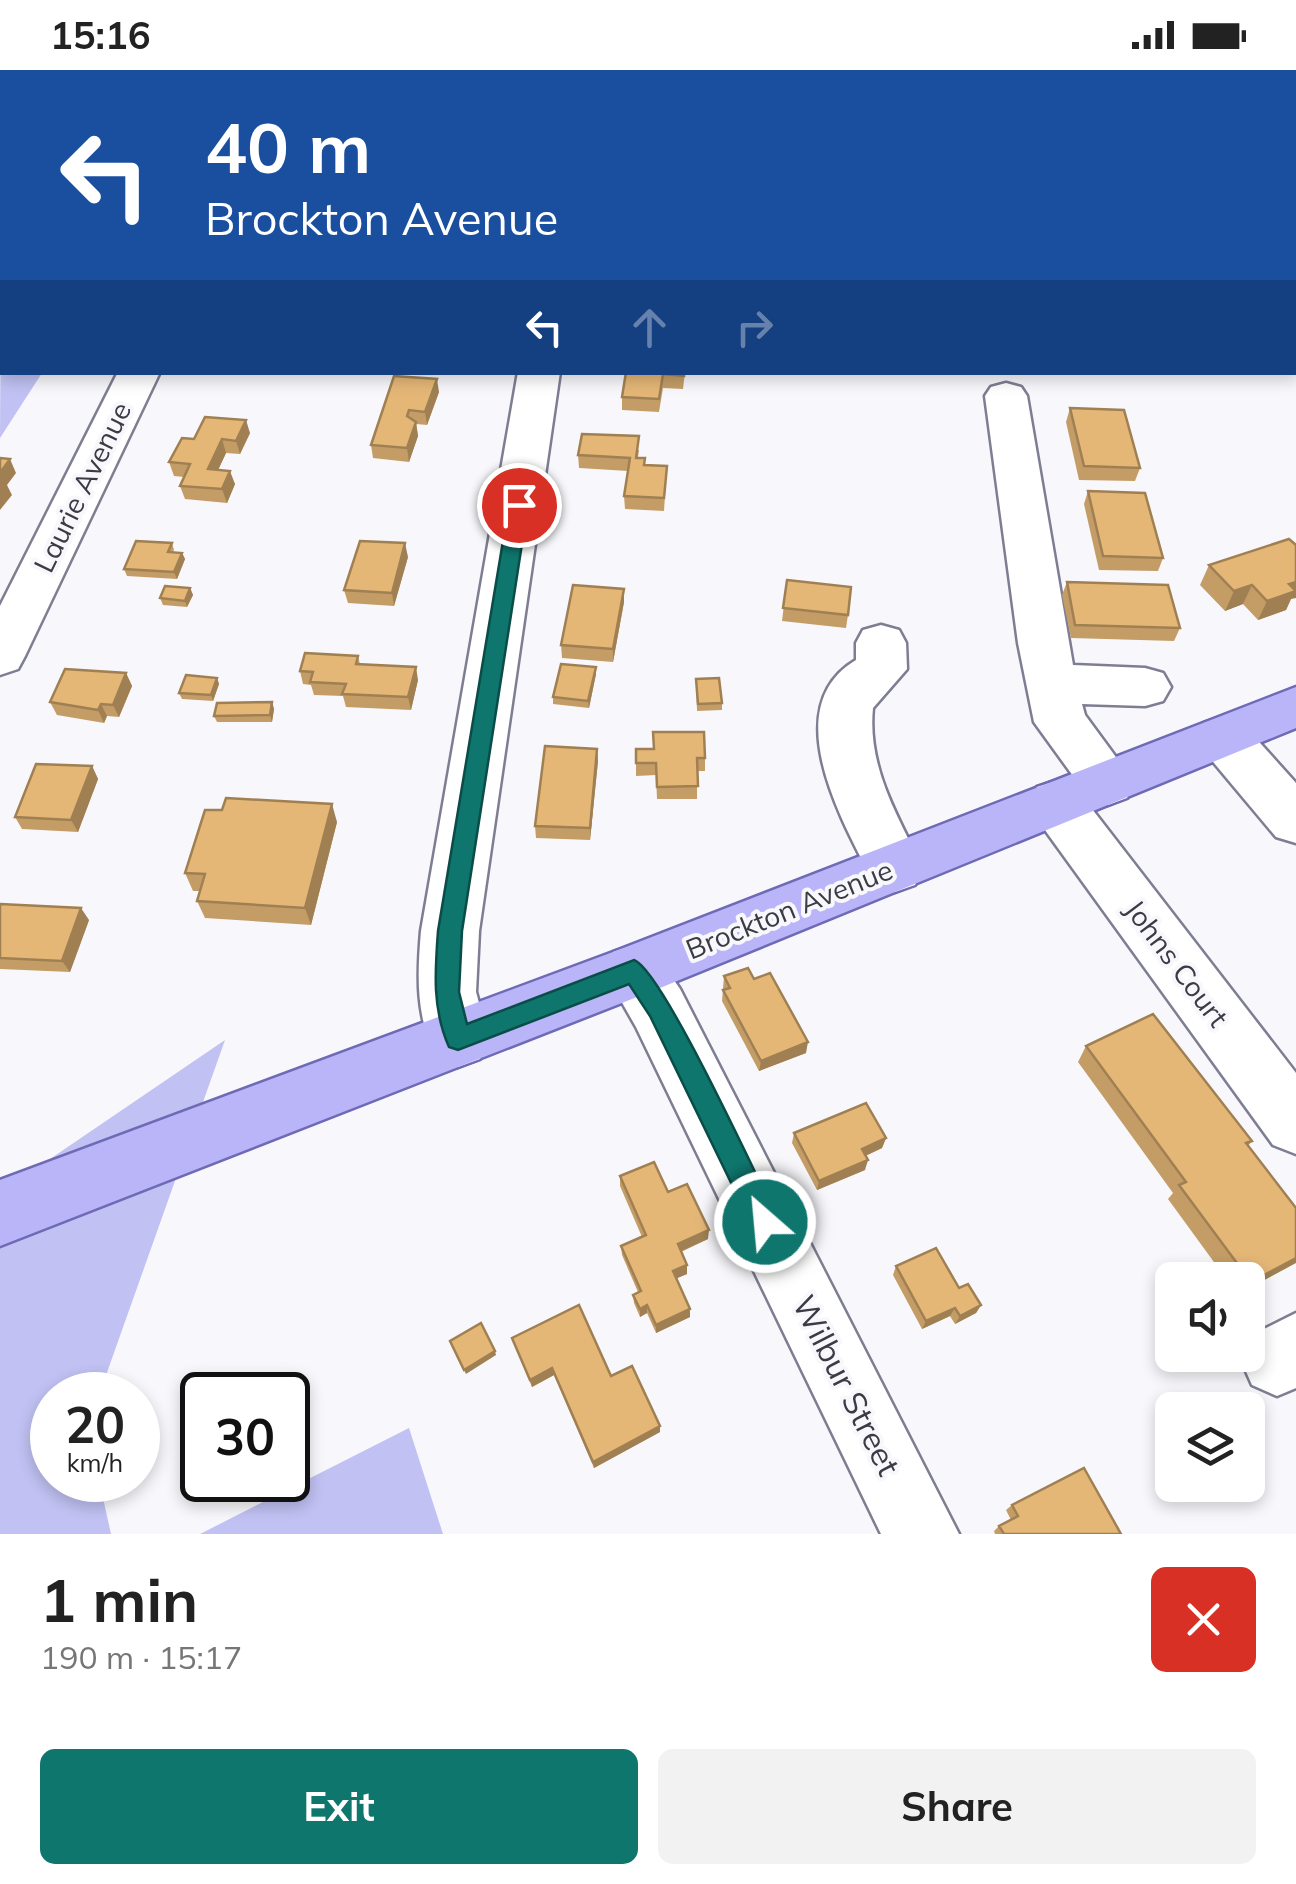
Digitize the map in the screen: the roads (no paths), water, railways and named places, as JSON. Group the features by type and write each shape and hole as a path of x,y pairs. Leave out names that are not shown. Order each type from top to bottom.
{"main road":[{"name":"Brockton Avenue","path":"0,1213 634,971 1296,707"}],"street":[{"name":"Laurie Avenue","path":"0,656 137,375"},
{"path":"458,1039 446,992 450,931 539,375"},
{"name":"Johns Court","path":"1006,396 1050,684 1082,793 1296,1124"},
{"path":"881,642 881,669 858,684 843,725 857,783 895,868"},
{"path":"1050,684 1145,687"},
{"path":"1223,738 1296,821"},
{"name":"Wilbur Street","path":"634,971 658,1008 921,1534"}]}
